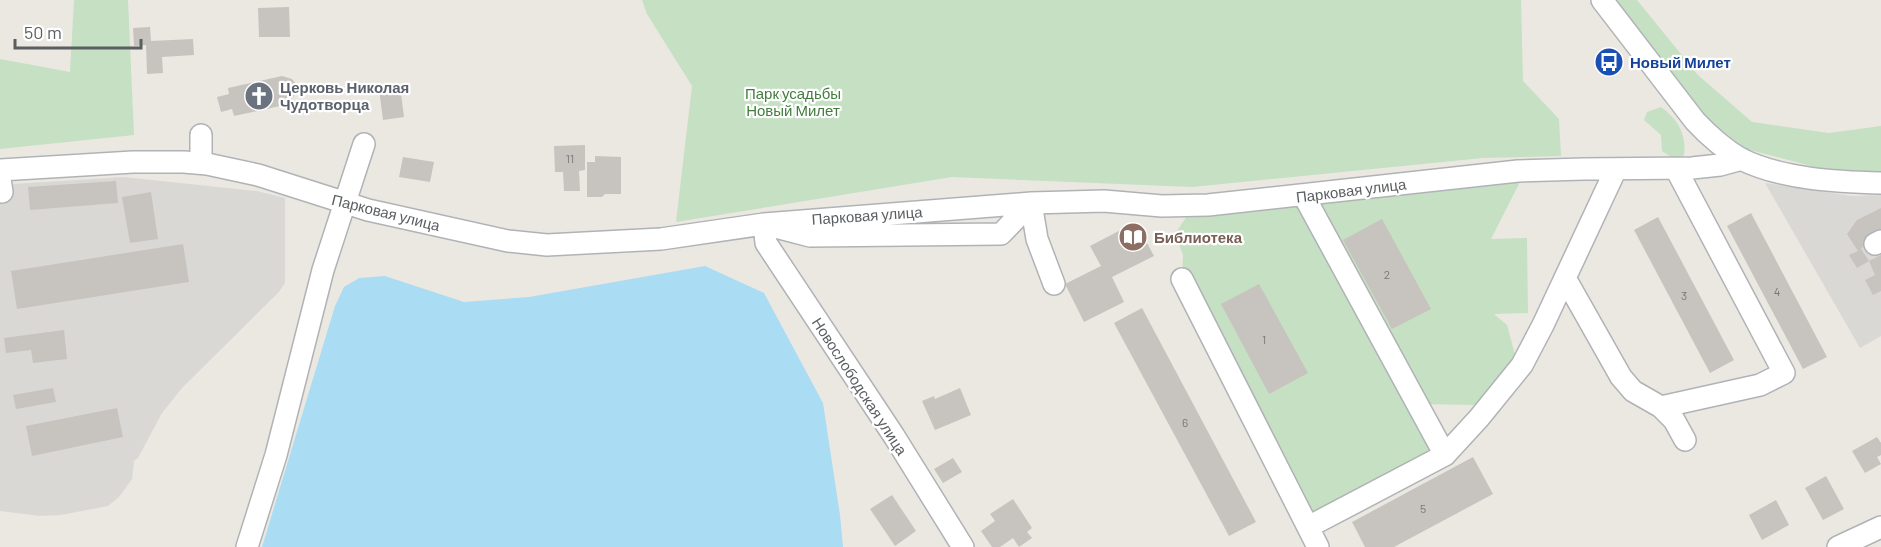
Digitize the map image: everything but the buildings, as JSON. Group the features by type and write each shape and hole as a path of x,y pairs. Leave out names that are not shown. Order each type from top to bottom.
{"street":[{"path":"1602,0 1695,121 1708,135 1742,159 1770,170 1787,173 1848,183 1881,183"},
{"path":"201,135 201,164"},
{"path":"247,547 276,454 323,270 364,144"},
{"name":"Парковая улица","path":"0,170 133,162 201,164 231,168 345,203 492,238 535,244 568,245 661,239 764,224 1031,203 1104,201 1162,206 1208,205 1518,171 1707,167 1742,159"},
{"path":"1661,407 1760,386 1784,373 1676,168"},
{"path":"1308,527 1445,455 1479,418 1521,365 1543,325 1616,169"},
{"path":"1304,196 1445,455"},
{"path":"764,224 810,236 1001,234 1031,203"},
{"path":"1031,203 1037,239 1054,284"},
{"name":"Новослободская улица","path":"764,224 766,243 894,436 963,547"},
{"path":"1565,278 1621,377 1633,391 1661,407 1674,420 1685,440"},
{"path":"1182,279 1318,547"},
{"path":"1838,547 1881,527"}],"shaded area":[{"path":"124,177 257,191 285,198 285,283 279,292 183,387 162,413 138,458 134,461 132,479 119,497 108,506 61,515 40,516 0,511 0,192 13,191 12,184"},
{"path":"1765,183 1852,196 1881,195 1881,336 1860,348"}],"green space":[{"path":"74,0 128,0 134,135 0,149 0,59 70,72"},
{"name":"Парк усадьбы Новый Милет","path":"642,0 1521,0 1523,81 1559,119 1561,156 1483,158 1192,187 952,177 676,222 692,86 647,14"},
{"path":"1615,0 1637,0 1698,75 1752,122 1829,133 1881,126 1881,172 1819,168 1746,149 1705,117"},
{"path":"1661,107 1677,122 1683,134 1684,155 1676,160 1662,151 1661,135 1644,120 1647,112"},
{"path":"1520,182 1491,239 1527,238 1528,313 1494,314 1507,325 1515,355 1477,405 1417,404 1445,455 1308,527 1182,279 1183,255 1175,234 1189,213 1300,206"}],"water":[{"path":"705,266 764,293 823,403 843,547 262,547 335,306 344,287 359,278 385,276 464,302 529,297"}],"place":[{"name":"Новый Милет","path":"1609,62"},
{"name":"Церковь Николая Чудотворца","path":"259,96"},
{"name":"Библиотека","path":"1133,237"}]}
